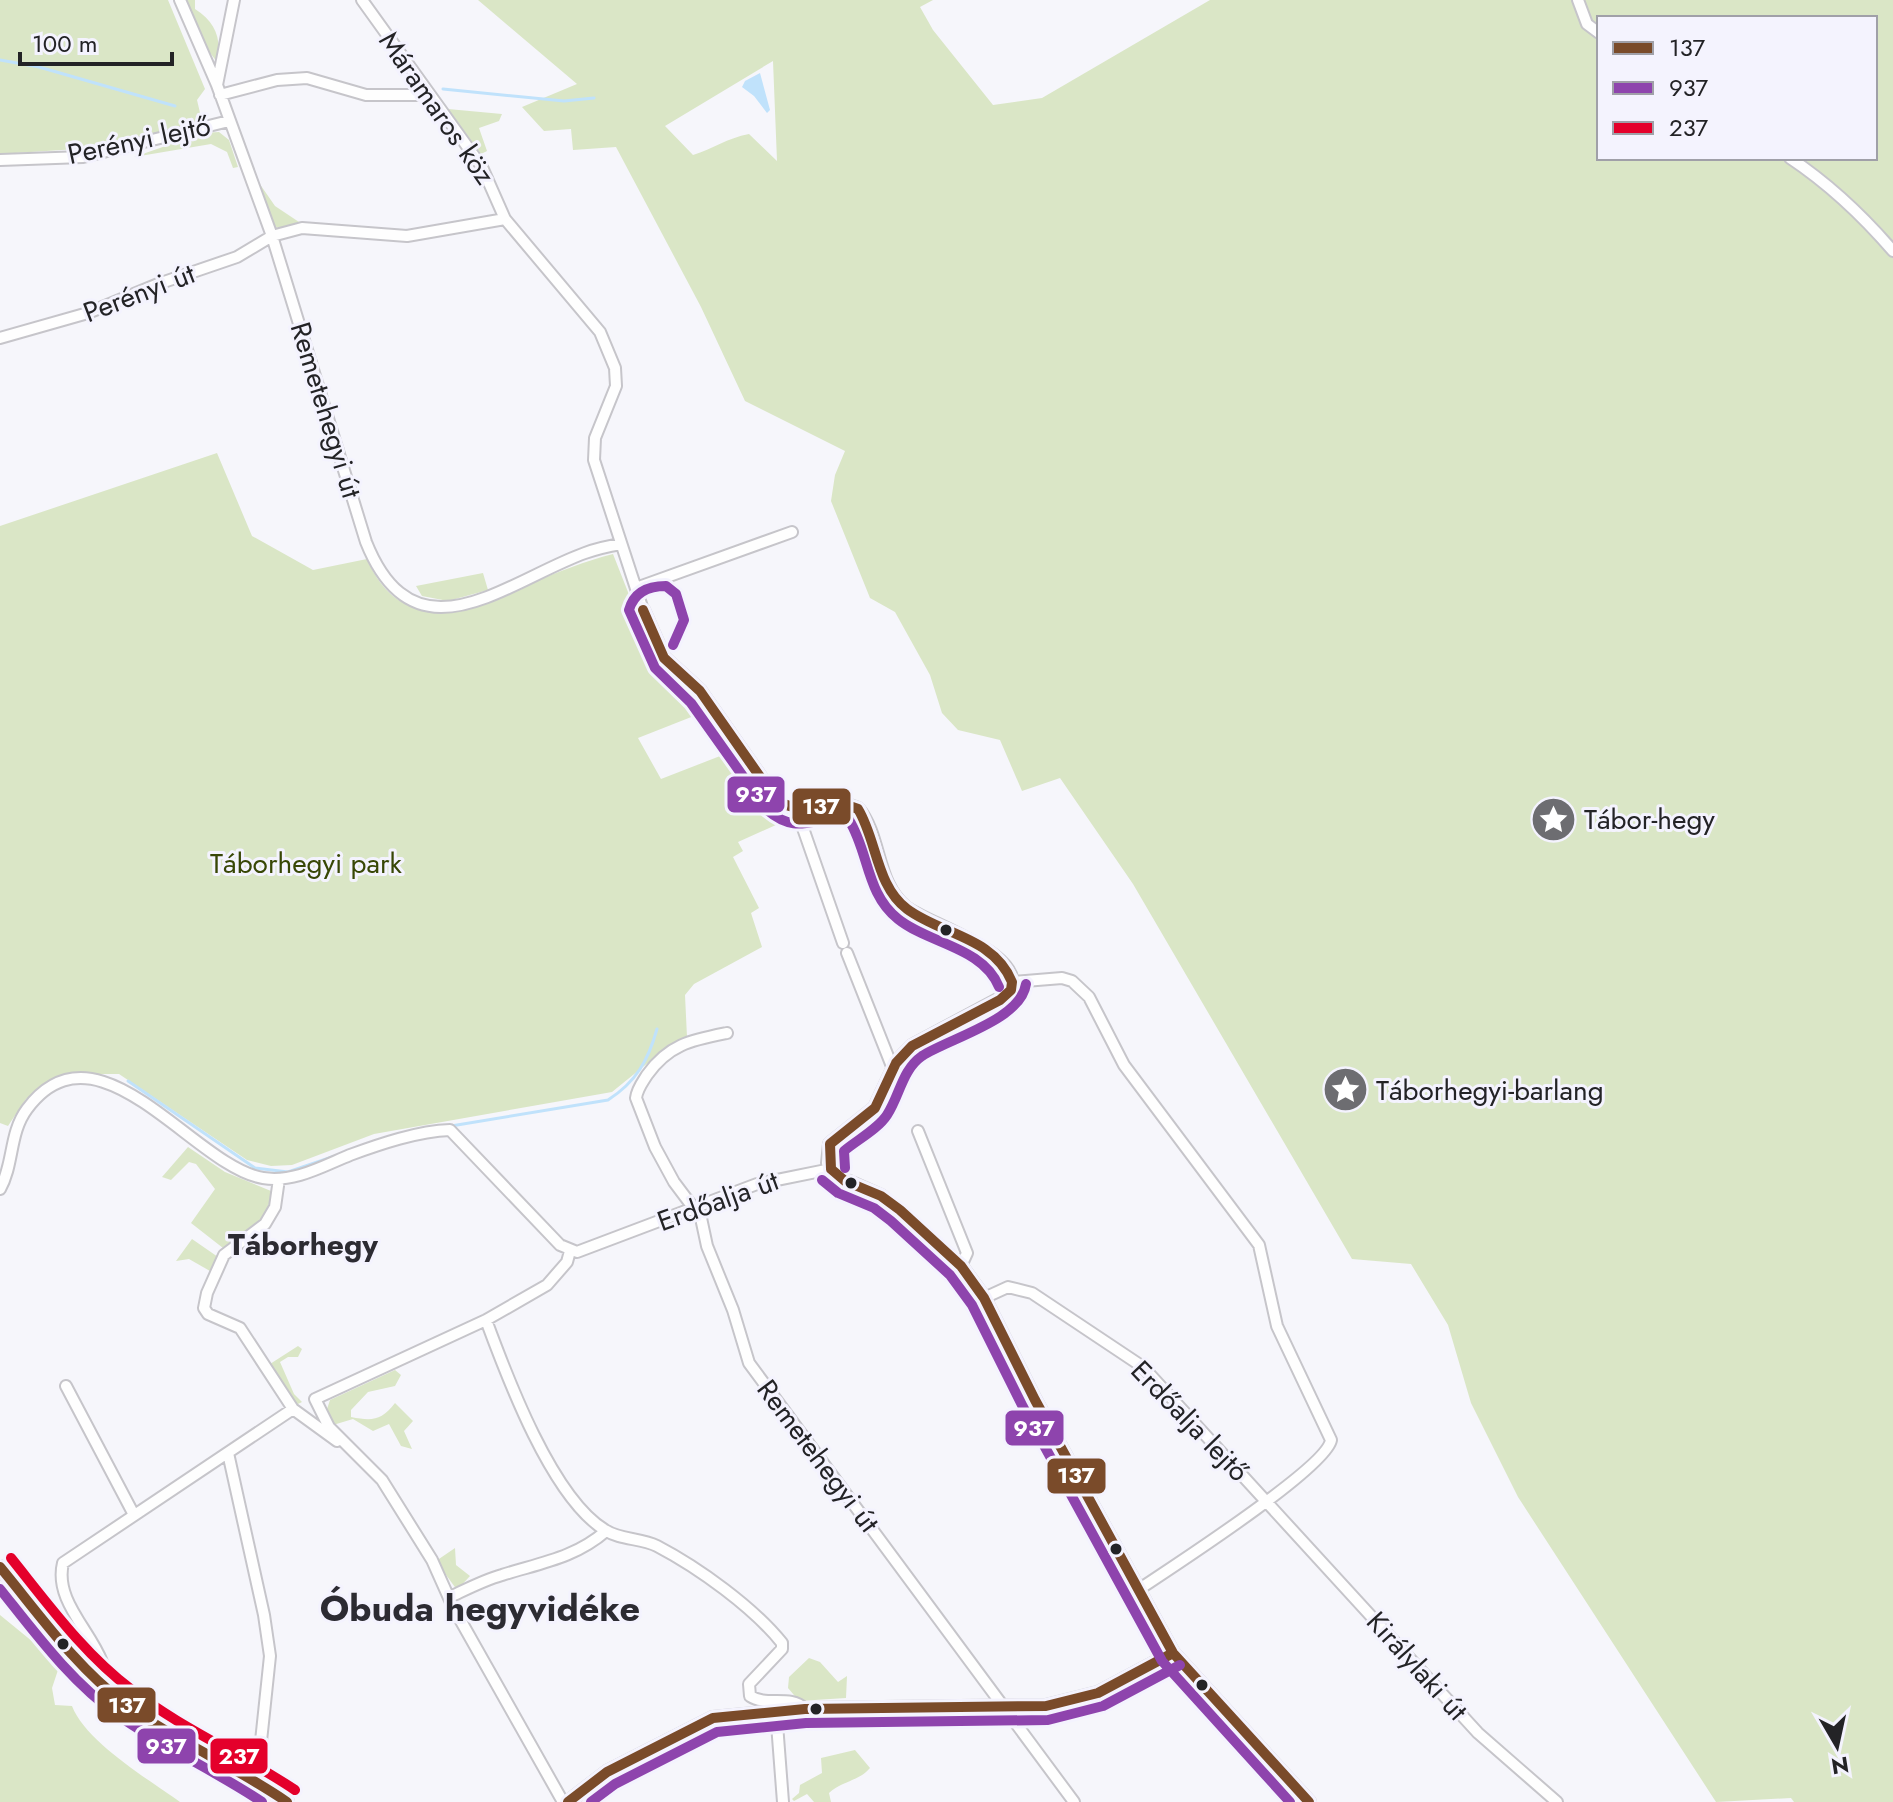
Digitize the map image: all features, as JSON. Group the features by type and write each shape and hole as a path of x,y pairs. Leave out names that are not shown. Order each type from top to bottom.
{"street":[{"name":"Remetehegyi út","path":"180,0 218,90 272,236 366,542 381,572 399,591 431,605 464,606 491,598 585,553 621,544"},
{"path":"234,0 218,90 307,78 366,95 430,95"},
{"name":"Máramaros köz","path":"362,0 482,167 505,219 600,332 615,368 616,386 595,438 594,460 643,610"},
{"path":"1578,0 1587,24 1597,32"},
{"name":"Perényi lejtő","path":"0,160 83,157 229,121"},
{"path":"1793,160 1828,186 1893,251"},
{"path":"272,236 322,228 407,236 505,219"},
{"name":"Perényi út","path":"0,338 30,333 237,257 272,236"},
{"path":"636,588 792,532"},
{"path":"643,610 664,658 700,691 777,801 797,811 842,803 858,809 897,900 916,915 994,955 1010,971 1012,982 1007,995 912,1046 893,1069 875,1108 830,1144 831,1169 845,1181 881,1196 900,1210 961,1266 984,1298 1042,1413 1141,1588 1173,1653 1309,1802"},
{"path":"797,811 845,948 893,1069"},
{"path":"1012,982 1052,976 1080,988 1138,1085 1259,1245 1282,1340 1331,1440 1329,1450 1283,1489 1141,1588"},
{"name":"Remetehegyi út","path":"727,1033 681,1042 670,1049 637,1090 636,1098 655,1147 674,1182 701,1218 707,1246 756,1374 1074,1802"},
{"path":"0,1189 10,1165 17,1127 26,1111 48,1090 84,1080 120,1087 246,1173 279,1179 308,1173 375,1147 444,1130 455,1132 560,1245 570,1251 567,1262 547,1285 486,1320 315,1399 329,1427 346,1447"},
{"path":"918,1131 967,1253 961,1266"},
{"name":"Erdőalja út","path":"570,1251 592,1250 694,1207 777,1178 831,1169"},
{"path":"279,1179 275,1207 254,1236 224,1255 207,1293 204,1308 208,1314 240,1328 293,1409 346,1447 382,1480 432,1560 566,1802 607,1772 713,1718 805,1709 1046,1706 1098,1693 1173,1653"},
{"name":"Erdőalja lejtő","path":"984,1298 1008,1287 1032,1293 1115,1346 1163,1387 1266,1502"},
{"path":"486,1320 545,1456 580,1507 606,1531 660,1547 754,1612 782,1643 782,1649 749,1684 750,1696 760,1701 794,1702 805,1709"},
{"path":"66,1386 133,1513"},
{"path":"96,1678 102,1672 102,1662 67,1599 61,1571 71,1555 293,1409"},
{"path":"228,1453 264,1615 270,1656 259,1760 250,1775"},
{"path":"1283,1489 1278,1505 1284,1522"},
{"name":"Királylaki út","path":"1266,1502 1481,1737 1557,1802"},
{"path":"450,1597 503,1574 577,1552 606,1531"},
{"path":"0,1567 96,1678 139,1713 250,1775 287,1802"},
{"path":"776,1711 783,1802"}],"green space":[{"path":"0,0 168,0 205,89 197,100 201,117 196,126 108,147 0,154"},
{"path":"184,0 195,0 195,9 213,26 219,46 217,62 201,41 202,35"},
{"path":"478,0 933,0 920,7 933,30 993,105 1042,98 1210,0 1893,0 1893,1802 1794,1802 1791,1798 1716,1802 1518,1497 1471,1403 1448,1325 1411,1264 1352,1259 1133,884 1060,778 1022,791 1000,740 958,730 942,713 930,675 895,612 870,598 831,501 835,475 845,451 745,401 701,307 616,147 573,150 571,129 544,131 522,107 577,84","holes":["773,61 777,161 749,134 693,155 665,126"]},
{"path":"448,109 502,114 499,121 479,128 487,151 481,154"},
{"path":"219,132 229,140 238,167 233,168 227,152 211,144 134,157 203,133"},
{"path":"257,180 275,206 299,222 280,229 273,225"},
{"name":"Táborhegyi park","path":"217,453 252,536 313,570 367,559 382,584 399,600 419,609 440,611 462,608 613,554 663,681 678,692 691,693 704,712 638,738 661,779 733,751 787,820 738,842 743,851 733,857 759,908 751,913 762,947 694,984 685,995 687,1037 665,1049 612,1092 374,1134 292,1165 271,1166 247,1160 119,1074 71,1074 55,1079 26,1099 8,1126 0,1123 0,526"},
{"path":"483,573 488,590 448,601 422,596 416,586"},
{"path":"188,1147 225,1172 271,1191 266,1211 256,1227 242,1239 223,1248 191,1223 215,1189 196,1164 189,1162 171,1180 162,1177"},
{"path":"192,1239 218,1257 210,1271 189,1259 176,1261"},
{"path":"298,1346 302,1349 298,1357 288,1357 280,1362 294,1394 302,1402 296,1405 270,1364"},
{"path":"395,1370 401,1375 395,1386 368,1392 351,1410 351,1417 376,1418 395,1403 413,1421 404,1431 412,1449 401,1446 389,1424 373,1431 353,1419 333,1425 327,1409 330,1400"},
{"path":"455,1548 456,1565 470,1576 457,1590 436,1561"},
{"path":"0,1615 60,1664 52,1688 55,1705 72,1706 79,1720 104,1746 180,1802 0,1802"},
{"path":"809,1658 820,1662 838,1682 847,1676 846,1698 799,1701 788,1688 789,1677"},
{"path":"855,1750 870,1768 829,1793 831,1802 814,1802 807,1794 794,1801 792,1799 799,1793 800,1785 822,1773 821,1758"}],"water":[{"path":"760,73 770,110 767,113 754,96 742,87 745,81"}],"waterway":[{"path":"0,60 39,67 175,106"},
{"path":"443,89 564,101 594,98"},
{"path":"451,1126 608,1100 640,1070 657,1029"},
{"path":"128,1081 255,1168 288,1172 332,1157"}],"transit line":[{"name":"937","path":"673,645 684,620 676,594 666,586 643,591 634,599 629,610 655,668 691,703 767,810 779,818 799,824 827,819 849,820 874,885 888,909 911,927 981,963 999,987"},
{"name":"137","path":"643,610 664,658 700,691 777,801 800,808 836,805 858,809 883,875 897,899 921,918 966,938 993,955 1012,982"},
{"name":"137","path":"831,1169 830,1144 875,1108 896,1063 912,1046 1000,1000 1011,990 1012,982"},
{"name":"937","path":"845,1168 844,1151 883,1120 915,1062 934,1049 998,1018 1012,1008 1026,984"},
{"name":"137","path":"831,1169 845,1181 881,1196 900,1210 961,1266 984,1298 1035,1400 1173,1653 1309,1802"},
{"name":"937","path":"822,1180 838,1193 874,1208 950,1275 972,1305 1023,1407 1162,1661 1290,1802"},
{"name":"237","path":"11,1558 67,1628 115,1676 171,1717 295,1790"},
{"name":"137","path":"0,1567 58,1639 89,1673 124,1703 287,1802"},
{"name":"937","path":"0,1589 55,1657 102,1703 154,1739 262,1802"},
{"name":"137","path":"568,1802 607,1772 713,1718 805,1709 1046,1706 1098,1693 1173,1653"},
{"name":"937","path":"591,1802 615,1784 717,1732 806,1723 1048,1720 1103,1706 1180,1665"}],"place":[{"name":"Tábor-hegy","path":"1553,819"},
{"name":"Táborhegyi-barlang","path":"1345,1090"}],"district":[{"name":"Táborhegy","path":"303,1244"},
{"name":"Óbuda hegyvidéke","path":"480,1608"}]}
